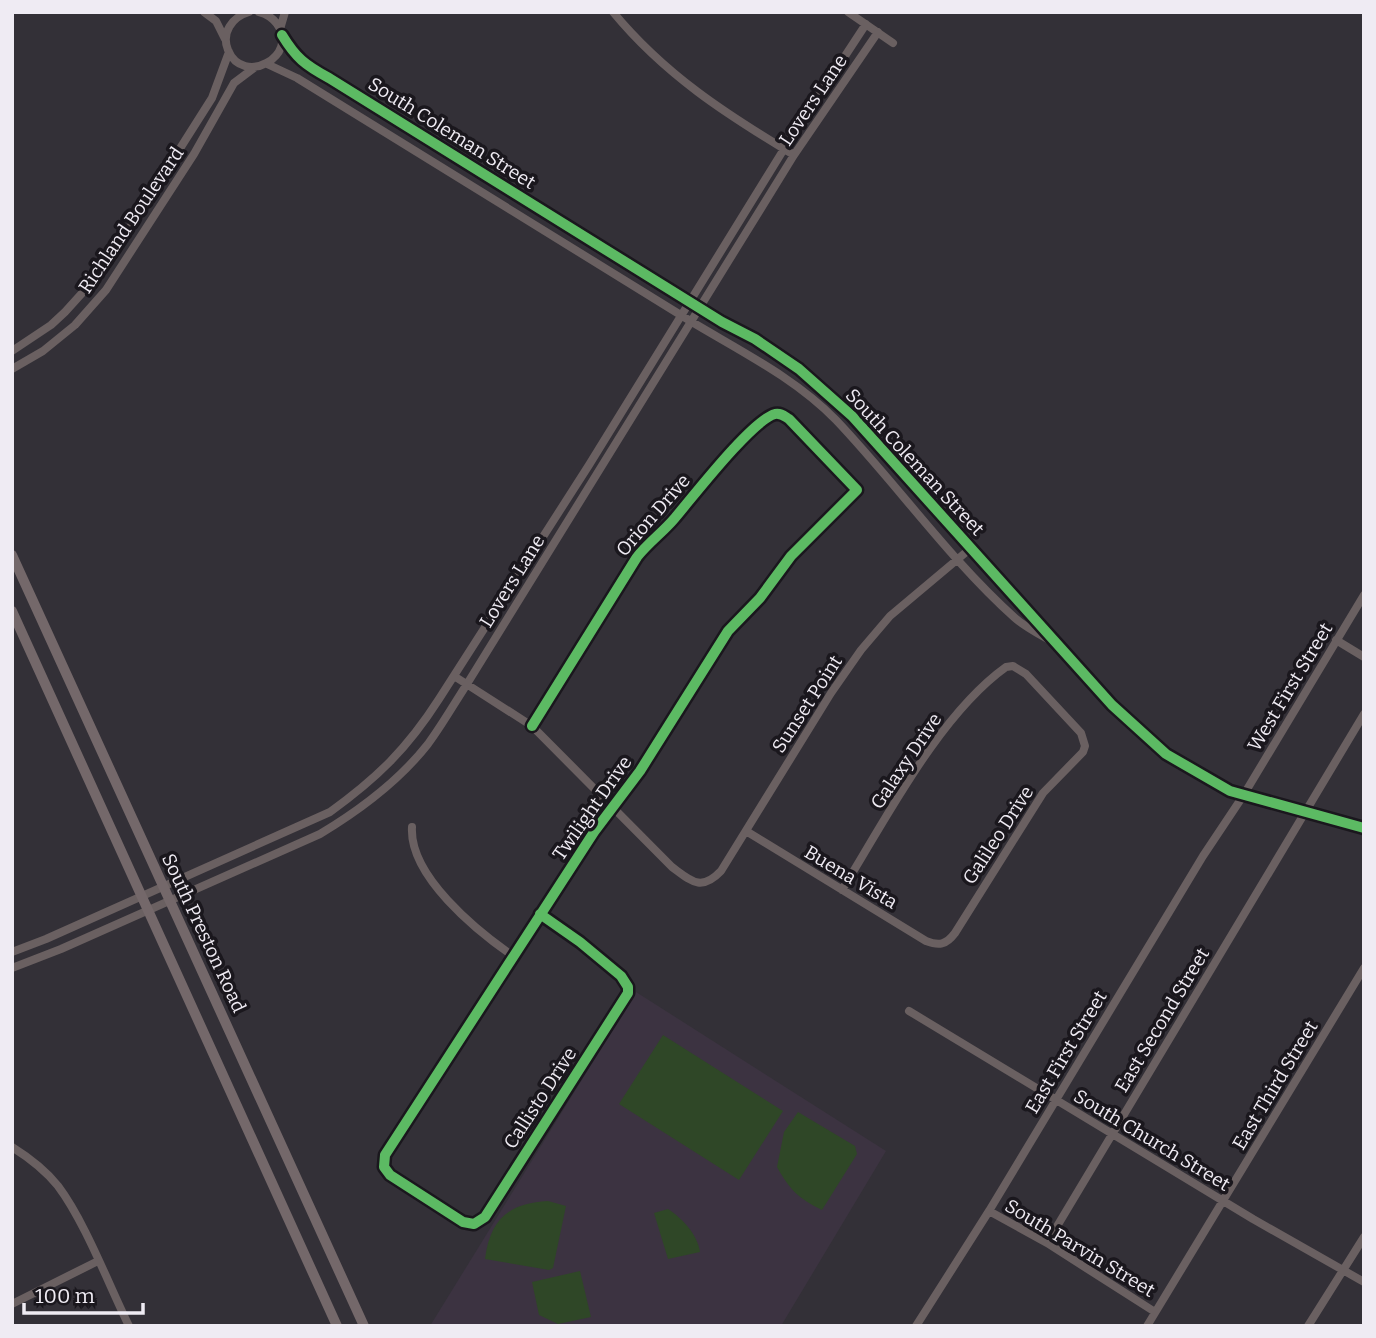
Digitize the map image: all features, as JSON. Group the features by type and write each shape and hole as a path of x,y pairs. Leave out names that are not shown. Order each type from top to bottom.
{"main road":[{"name":"South Preston Road","path":"12,555 364,1326"},
{"path":"12,611 337,1326"}],"street":[{"path":"204,12 216,21 227,47 239,64 254,68 267,64 278,54 285,12"},
{"name":"Richland Boulevard","path":"12,351 51,325 82,296 103,270 212,98 227,47 230,24 246,12"},
{"name":"South Coleman Street","path":"259,12 273,19 304,65 364,99 799,369 852,416 1112,705 1167,754 1243,796 1364,828"},
{"path":"614,12 648,51 694,90 731,117 794,155"},
{"path":"848,12 894,43"},
{"name":"Lovers Lane","path":"12,952 330,812 366,787 396,757 420,730 589,465 783,149 866,23"},
{"name":"Lovers Lane","path":"12,968 61,949 320,834 347,818 397,779 428,744 467,684 794,155 878,32"},
{"name":"South Coleman Street","path":"267,64 297,78 758,360 806,393 835,419 1016,619 1062,648"},
{"name":"Richland Boulevard","path":"12,369 43,351 75,326 90,310 118,274 234,83 254,68"},
{"path":"344,107 354,93"},
{"path":"354,113 364,99"},
{"path":"164,172 178,179"},
{"path":"516,213 525,199"},
{"path":"526,220 535,206"},
{"name":"Twilight Drive","path":"474,1224 463,1223 390,1175 384,1167 385,1155 540,914 640,771 728,631 760,598 791,556 857,490 789,419 782,414 776,414"},
{"name":"Orion Drive","path":"532,726 636,557 650,540 674,519 722,462 763,421 776,414"},
{"path":"589,465 598,471"},
{"name":"Sunset Point","path":"613,807 672,867 692,882 704,883 713,880 861,650 890,616 971,548"},
{"name":"West First Street","path":"1243,796 1364,595"},
{"path":"1336,640 1364,657"},
{"name":"Galileo Drive","path":"941,945 948,942 955,933 1042,793 1077,759 1085,746 1081,733 1026,674 1013,666"},
{"name":"Galaxy Drive","path":"842,890 942,733 997,673 1013,666"},
{"path":"454,676 532,726 613,807"},
{"name":"East Second Street","path":"1046,1243 1364,714"},
{"name":"East First Street","path":"916,1326 989,1211 1203,856 1243,796"},
{"path":"412,827 411,838 417,855 440,893 483,936 513,956"},
{"name":"Buena Vista","path":"746,831 926,941 941,945"},
{"name":"Callisto Drive","path":"474,1224 485,1217 625,999 628,987 621,976 540,914"},
{"name":"East Third Street","path":"1147,1326 1364,968"},
{"name":"South Church Street","path":"909,1011 1223,1201 1364,1282"},
{"path":"12,1147 26,1156 57,1185 98,1261 128,1326"},
{"name":"South Parvin Street","path":"989,1211 1046,1243 1155,1312"},
{"path":"1308,1326 1364,1237"},
{"path":"12,1304 98,1261"}],"shaded area":[{"path":"636,992 886,1151 781,1326 430,1326"}],"green space":[{"path":"663,1035 783,1111 739,1180 619,1104"},
{"path":"798,1112 855,1146 857,1154 822,1210 795,1193 777,1167 784,1132"},
{"path":"548,1201 566,1206 553,1268 549,1270 485,1259 491,1234 503,1216 522,1205"},
{"path":"668,1209 688,1228 696,1239 700,1252 668,1259 654,1213"},
{"path":"580,1271 591,1317 558,1324 539,1315 532,1282"}],"cycle path":[{"path":"282,35 292,50 314,69 722,322 755,339 799,369 852,416 1112,705 1166,754 1230,791 1364,828"},
{"path":"532,726 637,557 674,519 738,444 765,419 775,414 789,419 857,490 791,556 760,598 728,631 640,771 594,832 385,1155 384,1167 390,1175 463,1222 474,1224 485,1217 628,993 628,987 621,976 580,942 540,914"}]}
